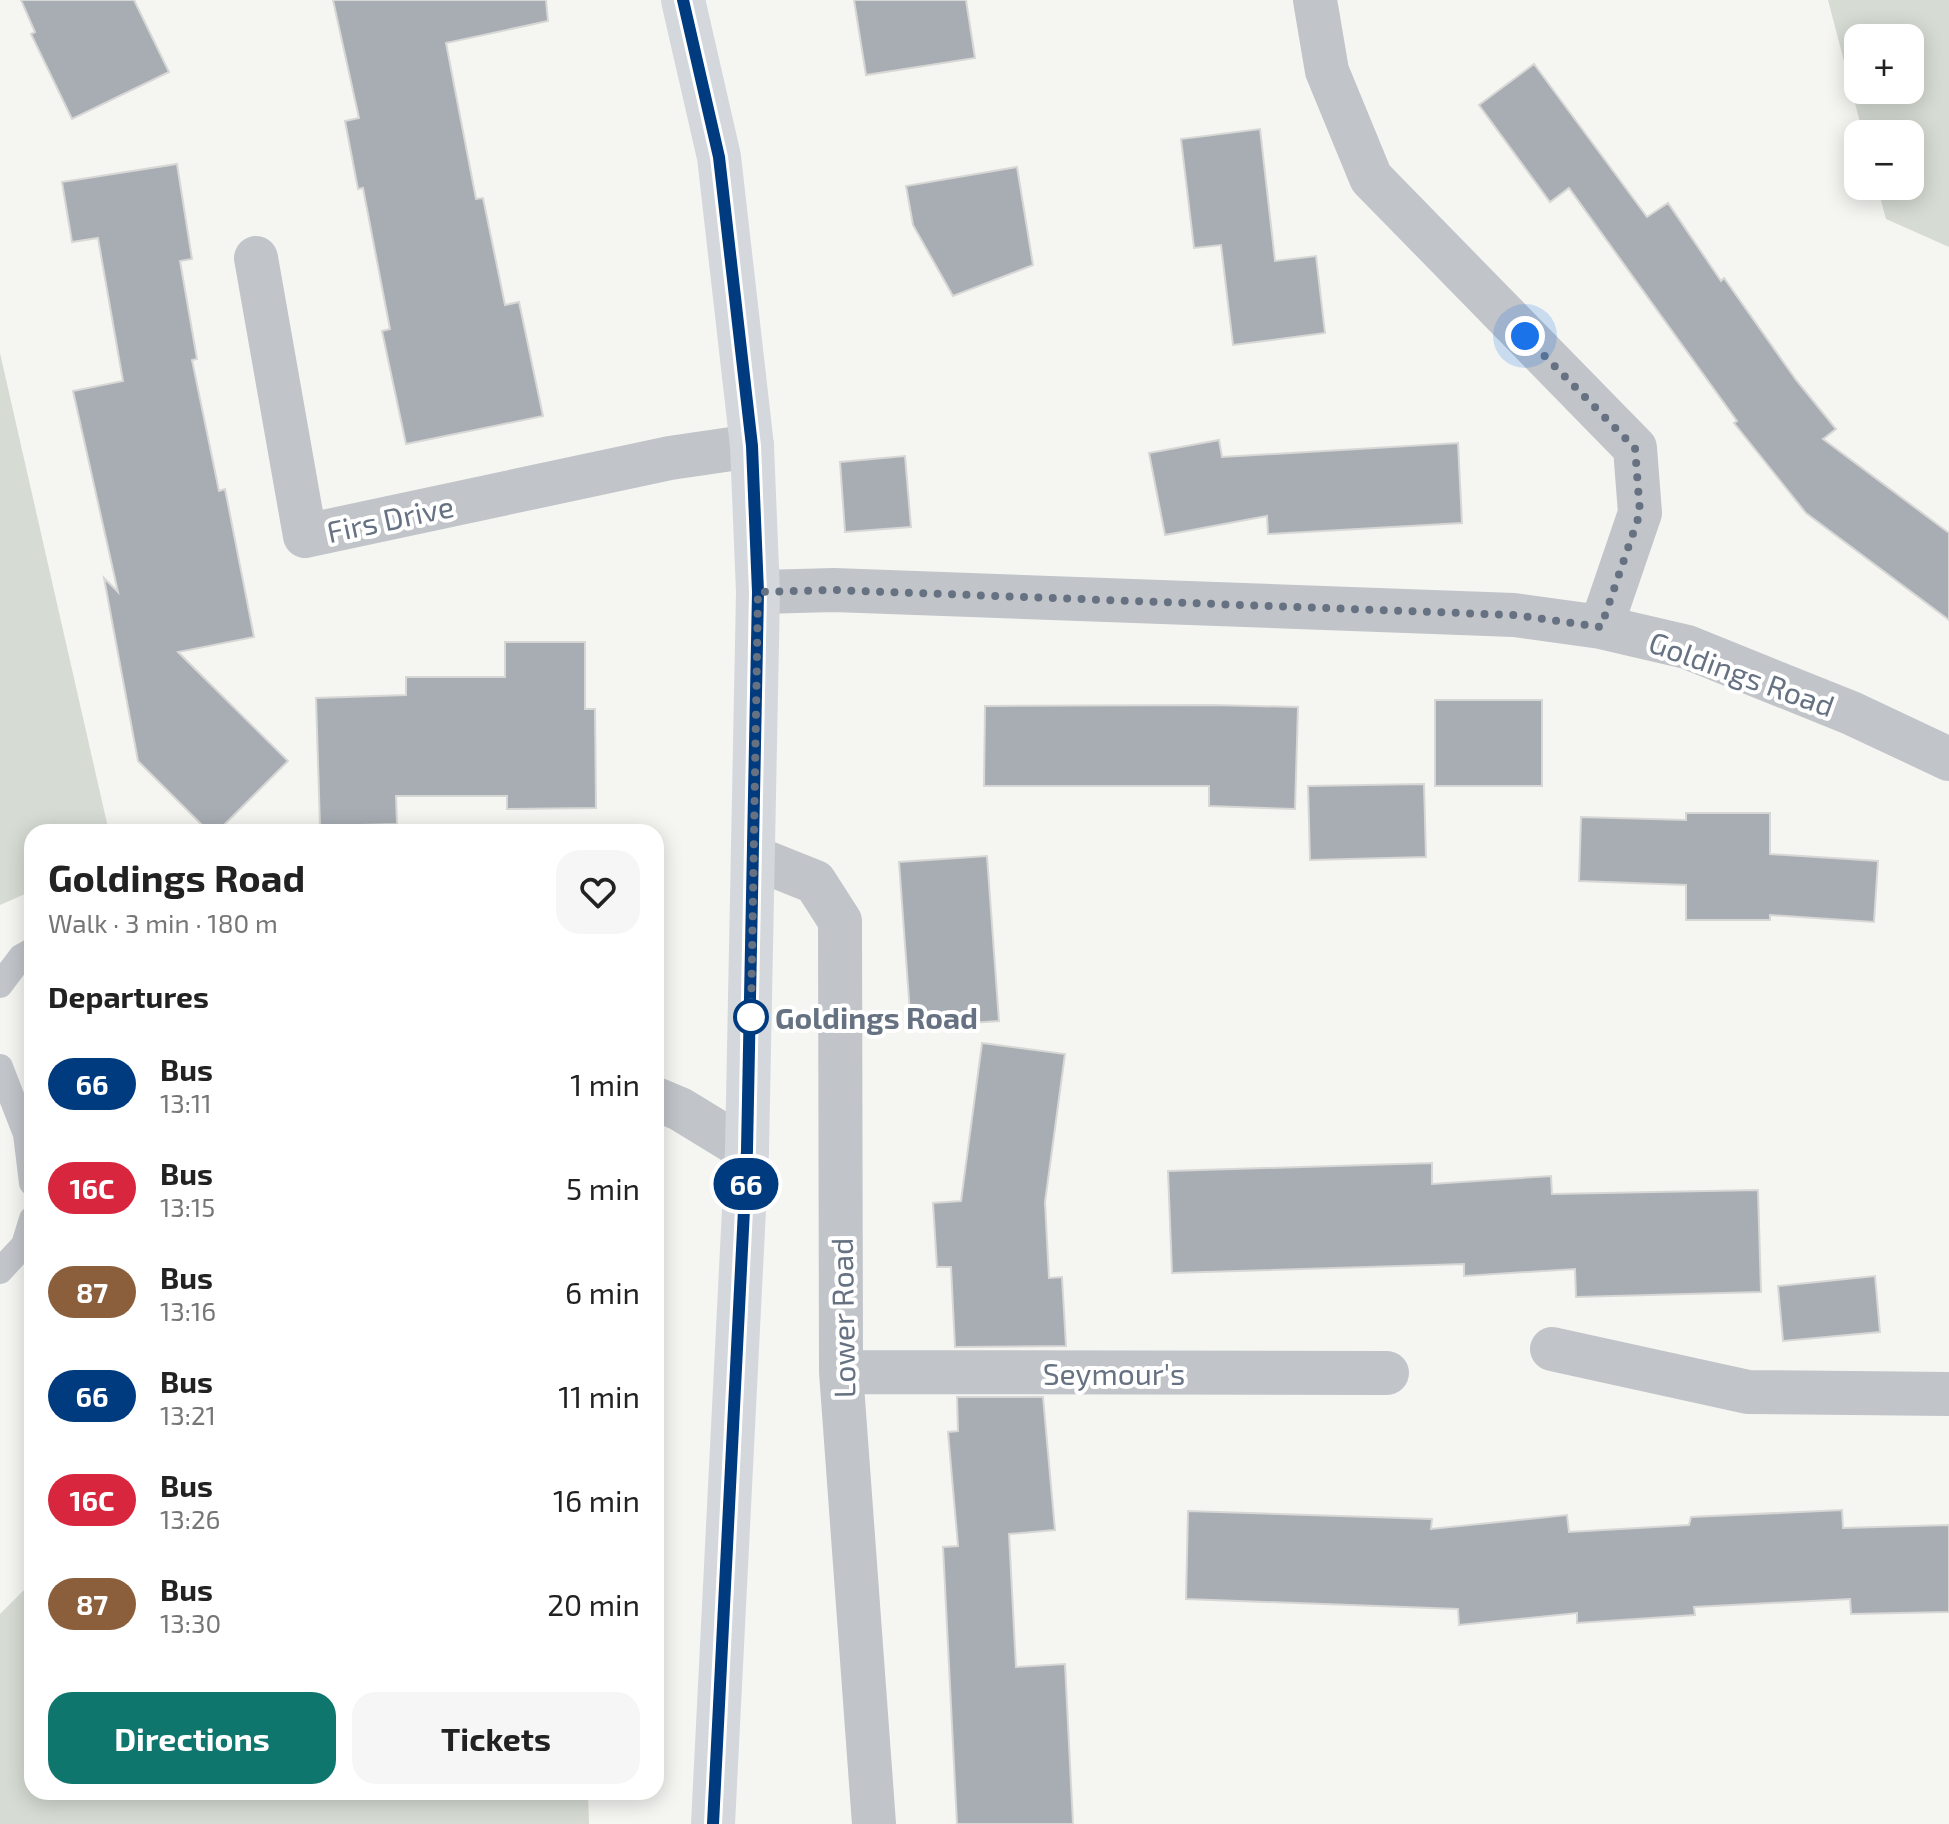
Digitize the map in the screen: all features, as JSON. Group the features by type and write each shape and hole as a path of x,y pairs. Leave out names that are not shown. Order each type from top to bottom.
{"main road":[{"path":"683,0 719,157 752,446 758,592 747,1150 713,1824"}],"street":[{"path":"1315,0 1327,71 1371,178 1635,448 1640,513 1601,627"},
{"name":"Firs Drive","path":"256,258 305,536 670,458 752,446"},
{"name":"Goldings Road","path":"758,592 834,590 1514,615 1601,627 1687,647 1851,713 1949,759"},
{"name":"Lower Road","path":"755,858 815,882 840,921 841,1372 874,1824"},
{"path":"664,1102 747,1150"},
{"path":"1552,1349 1748,1392 1949,1394"},
{"name":"Seymour's","path":"841,1372 1387,1373"}],"lane":[{"path":"0,985 24,955"},
{"path":"0,1067 24,1129"},
{"path":"0,1271 24,1245"}],"shaded area":[{"path":"1828,0 1949,0 1949,247 1886,219 1881,200 1924,200 1924,120 1859,120 1855,104 1924,104 1924,24 1844,24 1844,61"},
{"path":"0,353 107,824 24,824 24,894 0,905"},
{"path":"24,1590 24,1800 588,1800 589,1824 0,1824 0,1614"}],"building":[{"path":"21,0 134,0 169,72 72,119 31,34 35,32"},
{"path":"333,0 546,0 548,21 446,43 476,199 483,198 505,305 519,302 543,416 406,444 382,331 390,329 363,188 358,189 345,121 359,118"},
{"path":"854,0 966,0 975,58 866,75"},
{"path":"1534,64 1647,217 1668,203 1721,281 1724,278 1796,380 1836,429 1823,439 1949,533 1949,620 1806,513 1734,423 1737,421 1569,188 1550,202 1479,105"},
{"path":"1260,129 1275,261 1316,256 1325,333 1233,345 1221,245 1194,248 1181,139"},
{"path":"177,164 192,259 180,261 197,359 192,360 219,491 225,489 254,637 178,652 288,761 225,824 201,824 138,761 104,578 118,592 73,391 123,381 98,238 72,242 62,182"},
{"path":"1017,167 1033,265 953,296 913,225 906,186"},
{"path":"1219,440 1222,457 1458,443 1462,523 1268,534 1267,516 1165,535 1149,453"},
{"path":"905,456 911,527 845,532 840,462"},
{"path":"505,642 585,642 585,709 595,709 596,808 507,809 507,796 396,796 397,824 320,824 316,698 406,695 406,677 505,677"},
{"path":"1435,700 1542,700 1542,786 1435,786"},
{"path":"985,706 1298,707 1295,809 1209,806 1209,786 984,786"},
{"path":"1424,784 1426,857 1310,860 1308,786"},
{"path":"1686,813 1770,813 1770,854 1878,861 1874,922 1770,915 1770,920 1686,920 1686,885 1579,881 1581,817 1686,820"},
{"path":"987,856 999,1021 911,1027 899,862"},
{"path":"982,1043 1065,1054 1045,1202 1049,1278 1062,1277 1066,1346 955,1347 951,1267 937,1267 933,1203 961,1201"},
{"path":"1432,1163 1432,1184 1551,1176 1552,1194 1758,1190 1761,1292 1576,1297 1575,1269 1464,1276 1464,1264 1172,1273 1168,1171"},
{"path":"1875,1276 1880,1332 1783,1341 1778,1286"},
{"path":"957,1397 1043,1397 1055,1530 1009,1534 1016,1667 1065,1664 1073,1824 957,1824 943,1547 958,1546 948,1432 958,1431"},
{"path":"1842,1510 1843,1528 1949,1525 1949,1612 1851,1614 1850,1599 1694,1607 1695,1615 1577,1623 1577,1613 1459,1625 1458,1609 1186,1599 1188,1511 1432,1519 1431,1529 1567,1515 1569,1532 1689,1525 1691,1517"}],"bus line":[{"name":"66","path":"683,0 719,157 752,446 758,592 747,1150 713,1824"}],"place":[{"name":"Goldings Road","path":"751,1017"}],"route":[{"path":"751,1017 758,592 834,590 1514,615 1601,627 1640,513 1635,448 1525,336"}]}
